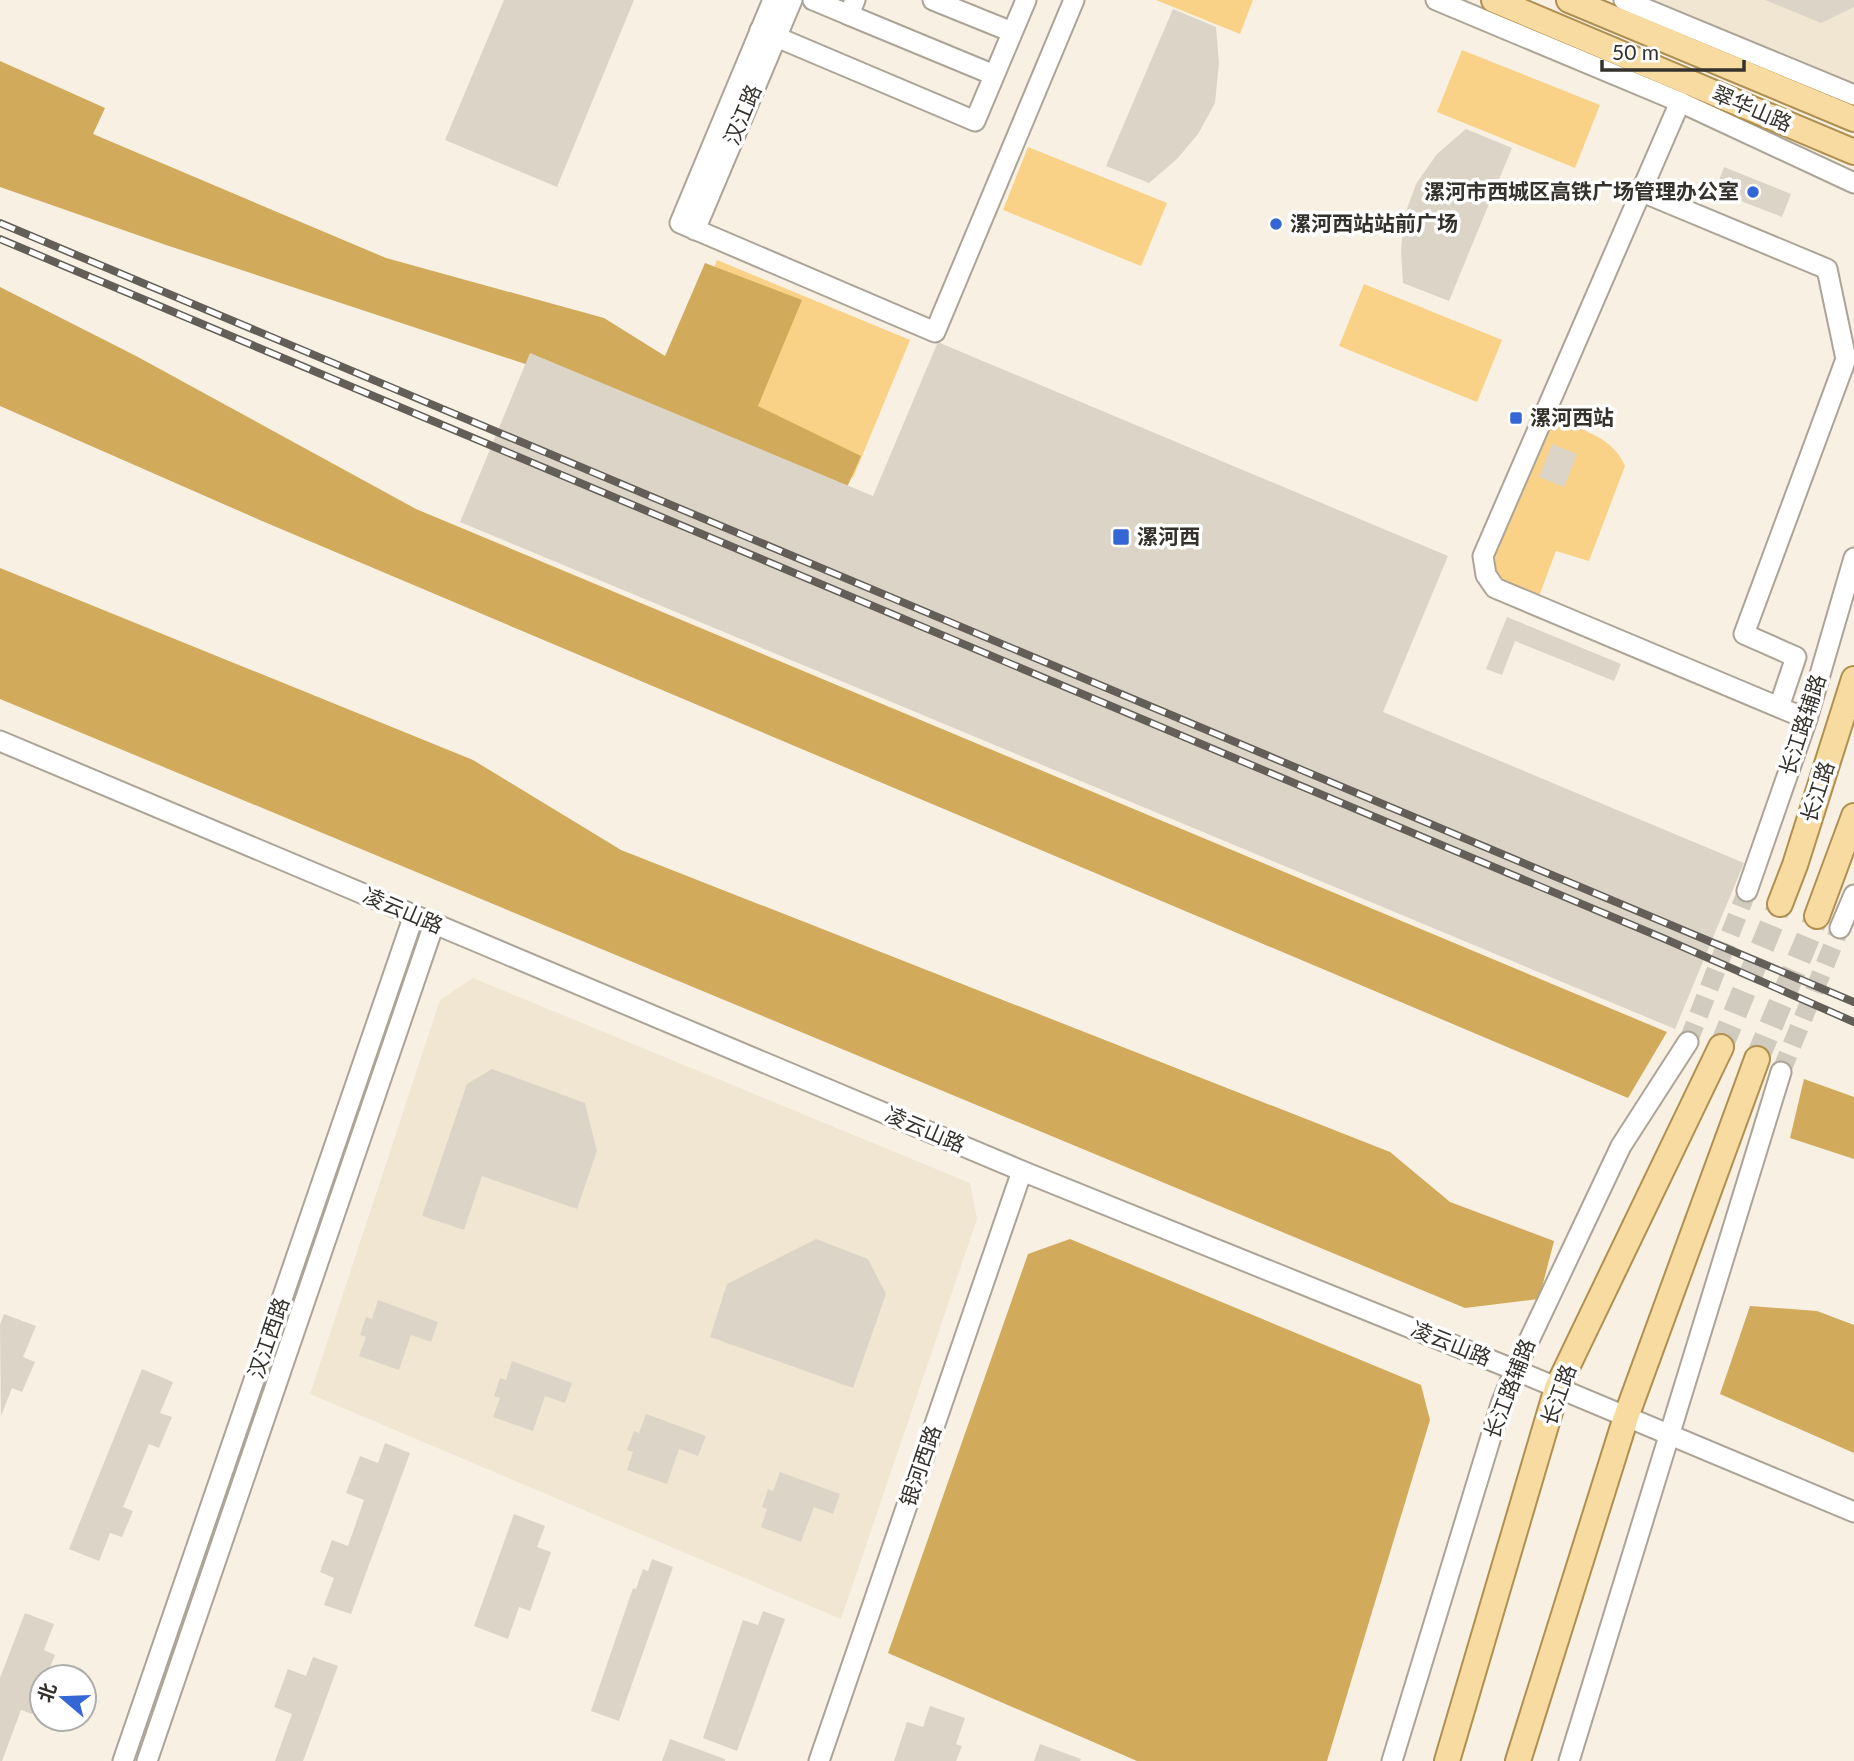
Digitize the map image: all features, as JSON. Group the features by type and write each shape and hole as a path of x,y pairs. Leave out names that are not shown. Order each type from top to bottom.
{"main road":[{"name":"翠华山路","path":"1494,0 1854,152"},
{"name":"翠华山路","path":"1569,0 1854,119"},
{"name":"长江路","path":"1780,904 1854,679"},
{"name":"长江路","path":"1817,916 1854,816"},
{"name":"长江路","path":"1447,1761 1558,1388 1721,1047"},
{"path":"1518,1761 1626,1417 1757,1059"}],"street":[{"name":"汉江路","path":"769,33 773,0"},
{"name":"汉江路","path":"792,0 769,33 687,227 934,332 1074,0"},
{"path":"813,0 852,7 994,75"},
{"path":"933,0 1012,33"},
{"path":"769,33 975,121 1026,0"},
{"path":"1436,0 1680,102 1854,183"},
{"path":"1624,0 1854,95"},
{"path":"1680,102 1483,555 1486,575 1495,588 1807,719"},
{"path":"1642,192 1827,269 1846,359 1744,634 1796,657 1779,707"},
{"name":"长江路辅路","path":"1747,891 1807,719 1854,558"},
{"name":"凌云山路","path":"0,741 1022,1171 1515,1370 1854,1512"},
{"path":"1840,928 1854,895"},
{"name":"汉江西路","path":"123,1761 414,915"},
{"name":"汉江西路","path":"147,1761 434,925"},
{"name":"长江路辅路","path":"1392,1761 1501,1404 1621,1146 1688,1042"},
{"path":"1569,1761 1781,1072"},
{"name":"银河西路","path":"819,1761 1022,1171"}],"shaded area":[{"path":"1156,0 1253,0 1240,34"},
{"path":"1654,0 1854,0 1854,84"},
{"path":"1462,50 1600,105 1575,168 1437,112"},
{"path":"0,61 105,108 93,134 386,258 604,318 665,356 705,263 802,300 758,406 861,456 844,494 604,390 0,187"},
{"path":"1028,147 1167,203 1141,266 1003,210"},
{"path":"717,260 910,340 853,478 660,398"},
{"path":"1364,284 1502,340 1477,402 1339,346"},
{"path":"0,287 136,356 416,509 1667,1032 1628,1098 262,521 0,406"},
{"path":"1549,417 1603,440 1619,455 1625,466 1589,561 1556,551 1539,596 1501,581 1489,560"},
{"path":"0,568 473,760 621,850 1390,1152 1450,1202 1554,1241 1539,1299 1465,1308 0,699"},
{"path":"473,978 970,1183 977,1219 841,1619 310,1394 440,1000"},
{"path":"1804,1079 1854,1097 1854,1159 1790,1138"},
{"path":"1070,1239 1421,1385 1430,1420 1327,1761 1137,1761 888,1653 1028,1254"},
{"path":"1750,1306 1817,1311 1854,1325 1854,1453 1720,1394"}],"building":[{"path":"504,0 634,0 557,187 445,140"},
{"path":"1765,0 1854,0 1854,7 1821,23"},
{"path":"1173,9 1216,27 1219,63 1215,103 1198,134 1177,159 1149,183 1106,166"},
{"path":"1466,129 1512,148 1449,301 1403,283 1401,251 1404,217 1416,184 1437,154"},
{"name":"漯河市西城区高铁广场管理办公室","path":"1724,167 1791,194 1782,217 1715,191"},
{"name":"漯河西","path":"937,344 1448,556 1383,712 1744,863 1675,1029 460,522 530,353 873,496"},
{"path":"1552,444 1577,454 1564,487 1539,477"},
{"path":"1507,617 1621,664 1614,681 1515,641 1502,675 1486,669"},
{"path":"492,1069 585,1103 597,1151 577,1209 482,1176 464,1230 422,1216 467,1084"},
{"path":"816,1239 868,1259 886,1294 853,1388 710,1337 727,1284"},
{"path":"378,1300 438,1322 431,1342 411,1335 399,1370 359,1356 366,1337 360,1335 366,1317 372,1319"},
{"path":"4,1314 36,1326 23,1357 35,1362 22,1392 12,1388 1,1416 0,1325"},
{"path":"512,1361 572,1383 565,1403 545,1396 533,1431 493,1417 500,1398 494,1396 500,1378 506,1380"},
{"path":"142,1369 173,1382 160,1413 172,1417 159,1448 149,1444 123,1507 133,1511 122,1537 110,1533 99,1561 69,1549"},
{"path":"646,1414 706,1436 698,1456 679,1449 667,1484 627,1470 633,1452 627,1450 634,1431 639,1433"},
{"path":"385,1443 410,1453 351,1614 324,1605 334,1578 320,1572 332,1540 348,1546 364,1500 346,1493 360,1456 378,1463"},
{"path":"780,1472 840,1494 833,1514 814,1507 801,1542 761,1527 767,1509 762,1507 768,1489 773,1491"},
{"path":"514,1514 545,1526 537,1547 551,1552 530,1611 519,1607 508,1639 474,1626"},
{"path":"652,1559 673,1567 619,1721 591,1711 633,1588 636,1589 643,1569 648,1571"},
{"path":"763,1611 785,1619 737,1751 703,1738 743,1620 758,1625"},
{"path":"25,1613 54,1624 44,1650 55,1655 52,1663 28,1663 28,1713 21,1710 2,1761 0,1761 0,1678"},
{"path":"313,1657 338,1666 303,1761 275,1761 292,1714 274,1707 288,1669 306,1676"},
{"path":"930,1706 965,1718 956,1744 962,1746 956,1761 894,1761 907,1722 923,1727"},
{"path":"670,1739 725,1759 725,1761 662,1761"},
{"path":"1040,1744 1081,1759 1034,1761"}],"tunnel":[{"path":"1688,1042 1747,891"},
{"path":"1721,1047 1780,904"},
{"path":"1757,1059 1817,916"},
{"path":"1781,1072 1840,928"}],"railway":[{"path":"0,223 1854,1002"},
{"path":"0,239 1665,939 1854,1022"}],"place":[{"name":"漯河市西城区高铁广场管理办公室","path":"1753,192"},
{"name":"漯河西站站前广场","path":"1276,224"},
{"name":"漯河西站","path":"1516,418"},
{"name":"漯河西","path":"1121,537"}]}
